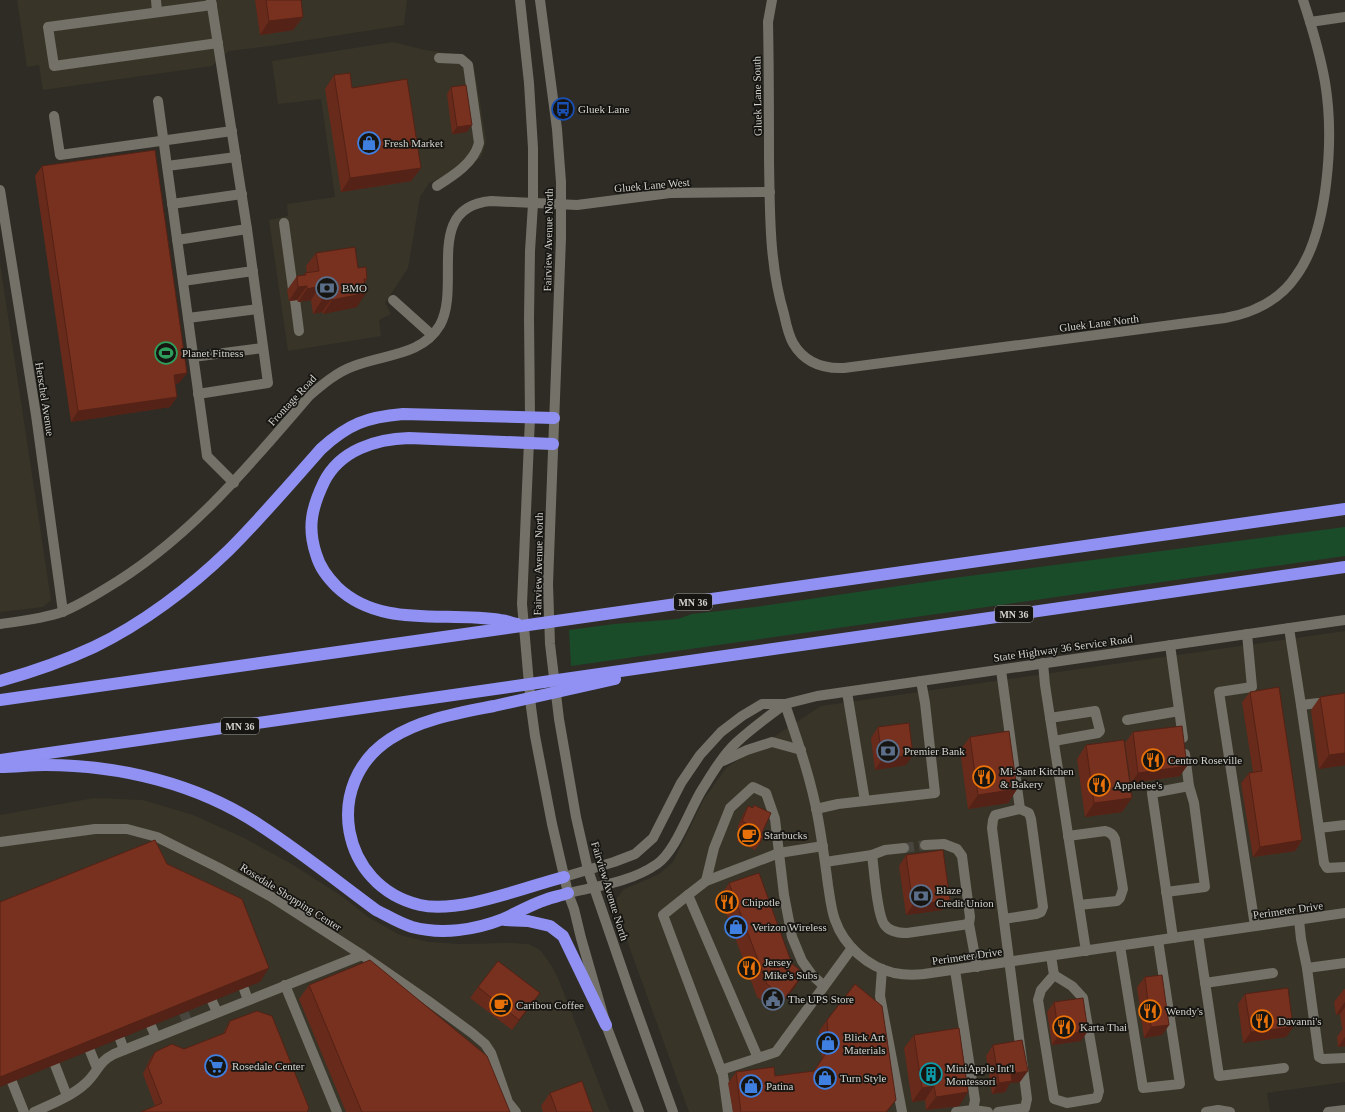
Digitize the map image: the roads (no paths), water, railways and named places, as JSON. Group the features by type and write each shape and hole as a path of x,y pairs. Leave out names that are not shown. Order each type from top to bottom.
{"highway":[{"path":"0,681 94,647 128,628 161,606 192,583 229,550 321,449 348,427 364,420 381,416 403,414 554,418"},
{"path":"524,626 500,620 464,617 415,616 386,612 371,608 341,591 330,580 319,565 313,547 310,528 317,498 331,470 350,454 379,441 409,438 553,444"},
{"name":"MN 36","path":"0,700 1345,509"},
{"name":"MN 36","path":"0,760 480,691 597,678 708,658 1320,570 1345,568"},
{"path":"564,877 483,900 437,907 420,905 389,892 375,881 363,866 354,851 348,829 348,812 351,794 362,767 373,753 389,739 407,729 430,721 597,678"},
{"path":"0,768 45,765 85,766 126,772 199,793 261,825 376,910 396,921 413,927 433,931 452,932 481,926 502,920 544,900 568,893"},
{"path":"502,920 528,921 550,926 563,936 606,1025"}],"street":[{"path":"156,0 157,12"},
{"name":"Fairview Avenue North","path":"520,0 529,83 533,148 533,204 530,251 529,311 530,418 522,613 531,707 552,824 568,893 574,909 606,1025 639,1112"},
{"name":"Fairview Avenue North","path":"540,0 557,129 561,204 554,418 548,543 550,644 558,719 576,817 588,870 673,1112"},
{"name":"Gluek Lane South","path":"770,192 768,22 772,0"},
{"path":"1303,0 1310,22 1345,17"},
{"path":"198,394 268,384 242,194 218,43 211,2 157,12 48,27 54,66 218,43"},
{"name":"Gluek Lane North","path":"770,192 770,237 780,303 794,343 801,353 820,366 832,369 844,368 1234,317 1252,311 1267,303 1283,291 1296,277 1305,262 1312,245 1320,216 1327,178 1329,146 1328,114 1322,68 1310,22"},
{"path":"437,186 451,177 473,158 479,142 468,65 461,59 439,58"},
{"path":"158,101 206,456 234,483"},
{"path":"54,116 60,155 232,130"},
{"path":"167,166 236,157"},
{"name":"Herschel Avenue","path":"0,190 36,415 64,612"},
{"name":"Gluek Lane West","path":"561,204 577,205 670,193 770,192"},
{"path":"172,204 242,194"},
{"name":"Frontage Road","path":"0,624 46,617 64,612 118,582 147,562 188,527 234,483 309,396 322,385 337,374 353,366 409,351 421,345 440,325 445,312 451,230 456,220 472,205 491,201 561,204"},
{"path":"284,224 293,289"},
{"path":"177,240 247,229"},
{"path":"182,281 253,271"},
{"path":"295,300 299,331"},
{"path":"393,300 432,335"},
{"path":"188,318 258,309"},
{"path":"193,357 263,348"},
{"name":"State Highway 36 Service Road","path":"785,704 817,696 1345,620"},
{"path":"1289,628 1324,863 1327,868 1345,867"},
{"path":"1247,634 1252,687 1219,692 1254,926"},
{"path":"1166,892 1205,887 1194,803 1189,786 1170,645"},
{"path":"1043,663 1086,951"},
{"path":"1001,670 1020,809"},
{"path":"816,810 838,804 936,793 921,681"},
{"path":"847,692 865,801"},
{"path":"1301,705 1345,700"},
{"path":"564,877 635,854 653,838 681,783 700,755 721,732 742,716 762,704 785,704"},
{"path":"568,893 617,883 640,875 659,863 673,845 702,790 720,763 736,743 785,704"},
{"name":"Perimeter Drive","path":"785,704 811,781 831,905 835,921 843,937 852,948 864,960 882,969 893,973 909,975 955,970 1345,913"},
{"path":"1050,718 1095,711 1100,731 1098,733 1054,741"},
{"path":"1127,720 1179,711"},
{"path":"720,763 747,750 772,742 801,750"},
{"path":"1173,938 1152,793 1189,786"},
{"path":"706,880 714,848 730,808 753,787 766,793 775,819 788,921 792,937 802,961 812,975 824,986"},
{"path":"998,1112 1024,1108 1027,1099 992,828 993,820 996,815 1020,809 1029,813 1031,820 1043,907 1040,912 1036,914 1004,918"},
{"path":"1319,828 1345,825"},
{"name":"Rosedale Shopping Center","path":"0,842 102,829 127,830 146,834 184,849 254,886 362,955 427,1000 480,1040 490,1054 497,1082 508,1102 516,1112"},
{"path":"1068,836 1104,831 1110,832 1113,835 1116,846 1123,889 1120,898 1117,901 1079,905"},
{"path":"925,845 944,844 957,849 962,856 970,917 969,924 977,967"},
{"path":"728,1112 723,1075 663,915 706,880 779,853 822,846"},
{"path":"825,862 872,855 885,850 904,848"},
{"path":"872,855 881,918 888,928 900,933 907,933 969,924"},
{"path":"688,896 758,1058"},
{"path":"1299,920 1319,1057 1323,1059 1345,1058"},
{"path":"1198,935 1219,1076 1284,1068"},
{"path":"1120,946 1143,1088 1180,1084 1158,940"},
{"path":"721,1070 776,1052 852,948"},
{"path":"34,1112 67,1096 87,1082 97,1068 106,1059 124,1050 362,955"},
{"path":"1051,956 1054,975 1072,986 1083,998 1099,1091 1097,1098 1067,1103 1054,1099 1038,1000 1041,990 1054,975"},
{"path":"1307,968 1345,962"},
{"path":"882,969 880,996 902,1112"},
{"path":"955,970 975,1100 973,1110"},
{"path":"1205,983 1272,973"},
{"path":"284,985 337,1112"},
{"path":"244,989 248,1000"},
{"path":"212,1001 217,1012"},
{"path":"151,1026 156,1037"},
{"path":"120,1039 124,1050"},
{"path":"90,1051 97,1068"},
{"path":"56,1065 67,1096"},
{"path":"12,1082 24,1112"},
{"path":"504,1112 508,1102"},
{"path":"956,1112 973,1110 988,1112"},
{"path":"1206,1112 1218,1110 1230,1112"},
{"path":"1328,1112 1345,1110"}],"tunnel":[{"path":"904,848 925,845"},
{"path":"184,1013 188,1024"}],"place":[{"name":"Gluek Lane","path":"563,109"},
{"name":"Fresh Market","path":"369,143"},
{"name":"BMO","path":"327,288"},
{"name":"Planet Fitness","path":"166,353"},
{"name":"Premier Bank","path":"888,751"},
{"name":"Centro Roseville","path":"1153,760"},
{"name":"Mi-Sant Kitchen & Bakery","path":"984,777"},
{"name":"Applebee's","path":"1099,785"},
{"name":"Starbucks","path":"749,835"},
{"name":"Blaze Credit Union","path":"921,896"},
{"name":"Chipotle","path":"727,902"},
{"name":"Verizon Wireless","path":"736,927"},
{"name":"Jersey Mike's Subs","path":"749,968"},
{"name":"The UPS Store","path":"773,999"},
{"name":"Caribou Coffee","path":"501,1005"},
{"name":"Wendy's","path":"1150,1011"},
{"name":"Davanni's","path":"1262,1021"},
{"name":"Karta Thai","path":"1064,1027"},
{"name":"Blick Art Materials","path":"828,1043"},
{"name":"Rosedale Center","path":"216,1066"},
{"name":"MiniApple Int'l Montessori","path":"931,1074"},
{"name":"Turn Style","path":"825,1078"},
{"name":"Patina","path":"751,1086"}]}
